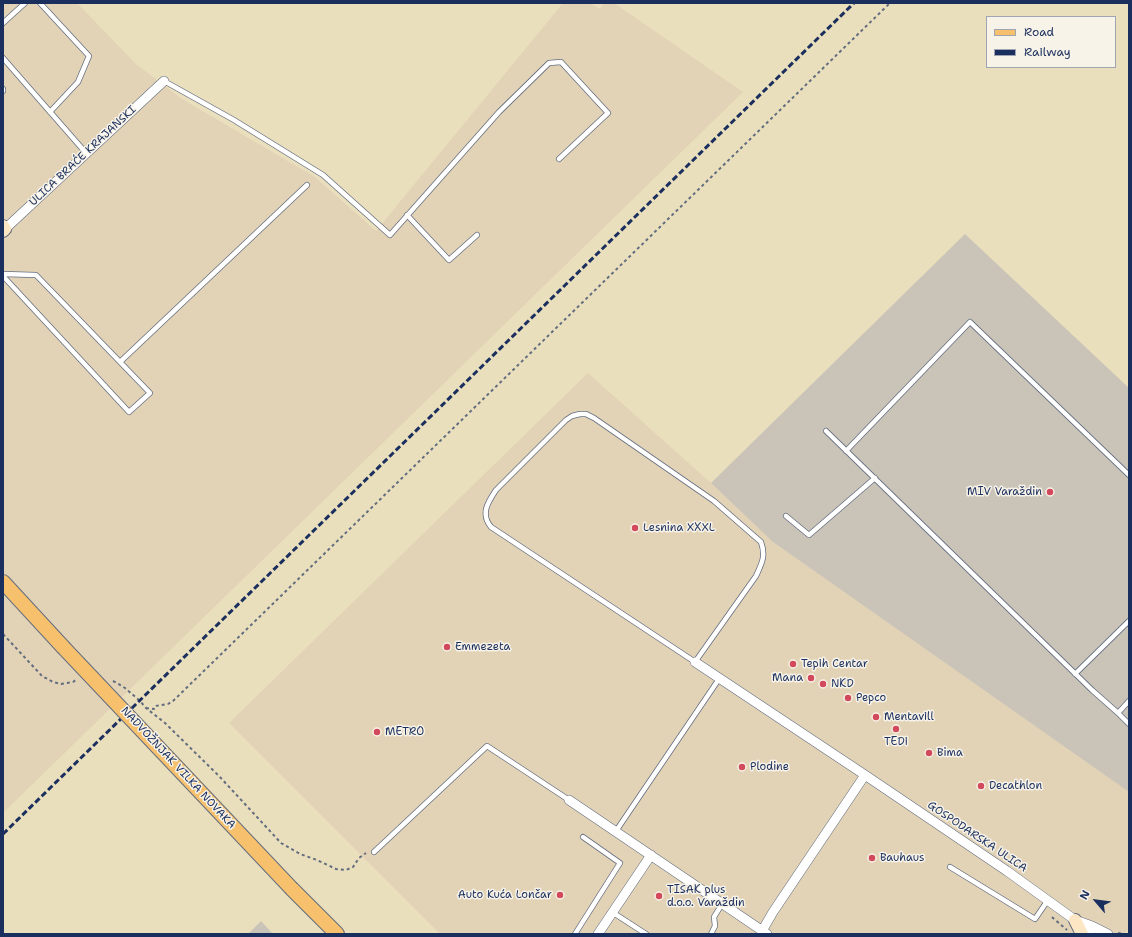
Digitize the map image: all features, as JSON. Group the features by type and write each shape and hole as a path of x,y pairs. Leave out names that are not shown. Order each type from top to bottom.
{"main road":[{"name":"NADVOŽNJAK VILKA NOVAKA","path":"3,582 292,889 337,934"},
{"path":"1075,920 1082,934"}],"street":[{"name":"ULICA BRAĆE KRAJANSKI","path":"4,229 164,81"},
{"name":"GOSPODARSKA ULICA","path":"695,662 1007,871 1075,920 1091,934"},
{"path":"570,800 765,932 778,905 865,775"},
{"path":"598,934 651,855"},
{"name":"GOSPODARSKA ULICA","path":"1075,920 1108,934"}],"lane":[{"path":"3,23 24,3"},
{"path":"40,3 89,56 78,82 50,112"},
{"path":"3,58 86,153"},
{"path":"164,81 234,120 323,175 390,235 499,112 526,84 549,63 561,62 608,113 559,159"},
{"path":"120,362 307,185"},
{"path":"407,215 449,260 477,235"},
{"path":"3,275 36,275 150,393 129,412 3,275"},
{"path":"846,451 970,322 1129,475"},
{"path":"586,414 594,418 714,501 761,542 764,551 762,562 756,576 695,662 491,527 486,522 486,507 496,490 566,420 572,416 586,414"},
{"path":"826,431 1075,674 1129,724"},
{"path":"786,516 809,536 874,478"},
{"path":"1075,674 1129,621"},
{"path":"616,831 720,679"},
{"path":"1118,713 1129,701"},
{"path":"374,852 488,746 570,800"},
{"path":"574,934 620,863 583,837"},
{"path":"950,867 1035,918 1048,900"},
{"path":"711,934 716,926 714,917 722,903"},
{"path":"612,912 646,934"}],"path":[{"path":"146,708 154,709 155,706 168,704 173,701 890,3"},
{"path":"165,723 219,776 281,843 291,850 336,869 346,870 352,867 359,858 366,853 374,852"}],"shaded area":[{"path":"3,3 77,3 137,65 182,99 315,177 376,231 563,3 590,3 600,9 604,3 614,3 743,92 3,813"},
{"path":"965,234 1129,388 1129,792 773,542 711,483"},
{"path":"588,373 711,483 773,542 1129,792 1129,929 1123,934 440,934 229,723"},
{"path":"261,921 273,934 248,934"}],"railway":[{"path":"3,834 854,3"}],"place":[{"name":"MIV Varaždin","path":"1050,492"},
{"name":"Lesnina XXXL","path":"635,528"},
{"name":"Emmezeta","path":"447,647"},
{"name":"Tepih Centar","path":"793,664"},
{"name":"Mana","path":"811,678"},
{"name":"NKD","path":"823,684"},
{"name":"Pepco","path":"848,698"},
{"name":"Mentavill","path":"876,717"},
{"name":"TEDi","path":"896,729"},
{"name":"METRO","path":"377,732"},
{"name":"Bima","path":"929,753"},
{"name":"Plodine","path":"742,767"},
{"name":"Decathlon","path":"981,786"},
{"name":"Bauhaus","path":"872,858"},
{"name":"Auto Kuća Lončar","path":"560,895"},
{"name":"TISAK plus d.o.o. Varaždin","path":"659,896"}]}
